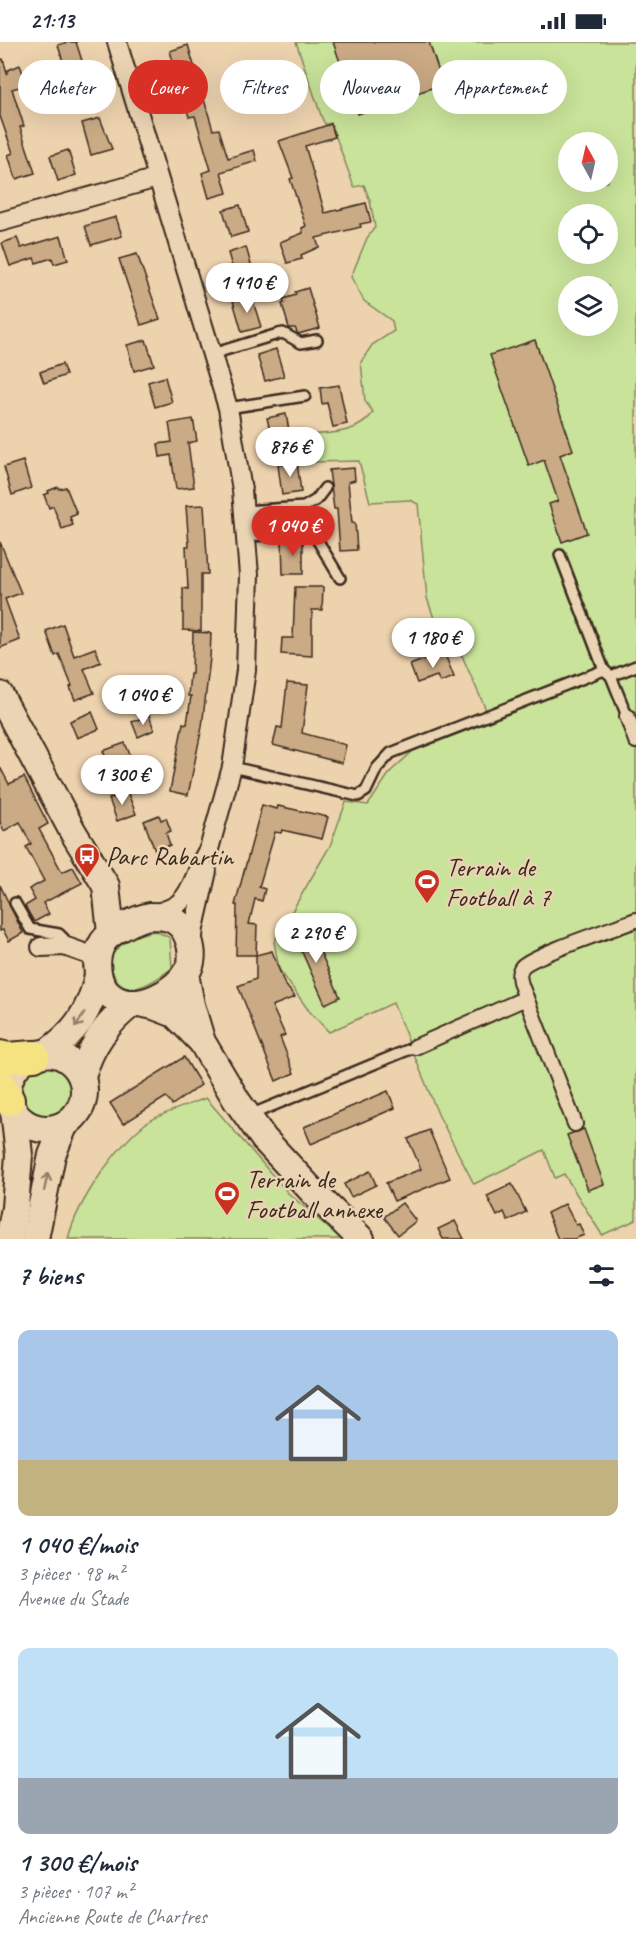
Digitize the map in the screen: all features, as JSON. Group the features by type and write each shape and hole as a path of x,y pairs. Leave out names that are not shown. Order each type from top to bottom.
{"highway":[{"path":"0,1056 13,1058 40,1055"}],"main road":[{"path":"3,708 106,886 111,933"},
{"path":"106,886 116,890 137,911 148,916 173,920 187,935 191,1005 202,1042"},
{"path":"9,1239 15,1208 19,1155 8,1098 12,1072 20,1064 68,1038 88,1007 102,942 111,933 148,916"},
{"path":"82,1077 87,1056 110,1023 136,1003 158,996 188,963"},
{"path":"98,966 104,989 112,997 154,1006 175,1014 202,1042 264,1139 346,1227 361,1239"},
{"path":"8,1098 21,1120 31,1126 53,1129 64,1126 80,1110 85,1088 76,1067 57,1055 40,1055"},
{"path":"35,1239 52,1155 64,1126"}],"street":[{"path":"117,42 228,408 244,511 249,619 246,670 232,767 208,849 189,890 177,905 148,916"},
{"path":"2,215 157,178"},
{"path":"627,716 636,741"},
{"path":"188,963 198,906 210,860 208,849"},
{"path":"575,1125 518,974 523,965 540,956 636,920"},
{"path":"41,947 64,946 98,966"},
{"path":"415,1047 526,998"}],"lane":[{"path":"212,354 283,333 301,343 317,340"},
{"path":"228,408 305,396"},
{"path":"244,511 304,507 316,501 325,488"},
{"path":"246,536 310,533 315,536 340,578"},
{"path":"560,555 607,673 627,716"},
{"path":"232,767 358,796 366,791 377,768 391,753 607,673 636,666"},
{"path":"15,903 30,929 60,934 64,939 64,946"},
{"path":"248,1116 415,1047"}],"green space":[{"path":"296,42 636,42 636,1220 602,1235 564,1174 555,1178 544,1150 474,1184 438,1114 393,1003 329,1032 309,1011 279,969 274,942 330,846 346,802 368,805 391,771 413,751 491,721 455,640 443,644 427,598 418,504 410,500 370,502 359,461 311,462 301,446 304,435 352,429 360,425 373,412 365,401 361,362 372,345 394,331 392,321 364,301 351,277 367,238 375,227 364,185 354,187 331,123 325,124 321,114 420,114 420,60 320,60 320,112 308,77 308,60 302,60"},
{"path":"156,931 170,938 172,968 140,987 129,988 123,985 118,981 112,969 112,957 115,951 134,937"},
{"path":"46,1067 64,1074 71,1092 64,1110 46,1117 28,1110 21,1092 28,1074"},
{"path":"206,1098 288,1193 341,1239 68,1239 89,1192 122,1146 145,1124 157,1117"}],"building":[{"path":"76,42 82,60 62,60 58,45"},
{"path":"333,42 429,42 435,60 432,60 432,88 420,92 420,60 339,60"},
{"path":"188,45 192,60 173,60 170,51"},
{"path":"3,59 7,73 8,70 18,66 18,87 12,89 18,114 20,114 24,126 20,127 35,173 16,179 8,155 13,153 0,116 0,60"},
{"path":"208,113 213,130 219,129 228,158 254,150 257,161 221,172 227,193 209,198 202,173 211,170 195,116 189,117 188,114"},
{"path":"100,118 112,149 91,155 82,123"},
{"path":"331,124 335,137 305,146 325,213 366,203 371,222 360,224 361,227 316,238 319,247 301,255 302,259 287,263 280,242 303,233 302,228 306,226 290,179 293,178 279,141"},
{"path":"68,150 76,175 58,181 50,156"},
{"path":"240,205 248,232 231,237 223,210"},
{"path":"116,217 122,236 91,245 85,226"},
{"path":"61,236 68,260 54,264 52,258 36,263 34,258 10,266 2,243 17,238 21,248"},
{"path":"246,247 254,275 236,280 228,253"},
{"path":"137,254 160,319 141,325 119,259"},
{"path":"308,288 320,328 298,334 295,328 289,328 282,304 283,299"},
{"path":"251,295 261,327 242,332 233,301"},
{"path":"146,340 154,365 134,371 127,345"},
{"path":"535,340 573,450 560,455 587,533 562,542 549,504 558,501 544,460 529,466 490,355"},
{"path":"276,349 284,376 265,381 257,355"},
{"path":"62,364 66,375 44,383 40,372"},
{"path":"165,377 172,402 155,407 148,382"},
{"path":"339,385 347,424 333,427 327,403 322,404 320,388"},
{"path":"286,414 290,436 272,439 267,418"},
{"path":"193,419 197,441 188,443 194,487 176,489 171,455 160,457 158,444 172,442 169,423"},
{"path":"23,461 31,488 12,495 4,467"},
{"path":"297,462 301,492 282,495 278,465"},
{"path":"354,468 355,480 348,482 357,550 340,551 337,509 334,509 329,470"},
{"path":"58,487 59,489 66,487 77,514 70,517 73,525 62,529 53,506 49,508 44,495"},
{"path":"204,505 208,574 201,574 201,631 183,630 183,588 188,589 186,546 189,546 186,506"},
{"path":"303,540 303,574 283,574 282,541"},
{"path":"0,542 21,593 5,599 20,640 0,648"},
{"path":"295,587 323,587 322,610 312,610 312,656 281,654 282,638 293,638"},
{"path":"63,624 74,656 95,648 101,662 84,669 94,693 75,700 59,654 55,656 46,631"},
{"path":"193,632 211,633 202,727 188,795 170,791 183,723 187,724 191,696 188,696 190,674 192,674"},
{"path":"444,652 454,677 440,682 437,676 417,683 410,665"},
{"path":"287,683 308,685 302,733 346,745 342,763 273,745 277,727 282,728"},
{"path":"92,712 99,729 77,738 70,721"},
{"path":"149,715 154,730 138,737 132,722"},
{"path":"125,743 139,776 117,785 103,751"},
{"path":"0,767 9,784 24,777 48,824 39,829 62,872 73,867 82,883 43,903 49,914 34,922 25,906 35,900 29,889 44,881 26,847 31,844 20,822 4,831 0,822"},
{"path":"127,791 136,814 117,821 109,799"},
{"path":"262,805 277,809 278,806 328,817 322,839 282,830 281,833 275,832 259,887 265,889 262,901 255,899 249,924 257,925 256,955 236,955 237,905 235,905"},
{"path":"159,815 161,820 166,818 171,831 166,833 170,845 155,851 144,821"},
{"path":"0,885 23,933 9,941 3,930 0,931"},
{"path":"291,927 310,928 340,997 325,1004"},
{"path":"272,951 284,983 295,997 272,1006 285,1035 280,1037 294,1073 276,1081 238,986 256,979 256,955"},
{"path":"184,1057 201,1085 172,1105 166,1097 123,1124 110,1103"},
{"path":"388,1091 395,1108 311,1144 304,1127"},
{"path":"584,1129 604,1184 588,1190 567,1135"},
{"path":"429,1130 450,1178 394,1201 386,1183 421,1169 408,1139"},
{"path":"370,1171 376,1185 351,1197 344,1184"},
{"path":"512,1184 526,1212 508,1221 504,1212 497,1216 487,1196"},
{"path":"402,1203 416,1221 398,1235 384,1217"},
{"path":"565,1204 584,1235 574,1239 558,1239 547,1213"},
{"path":"455,1221 464,1239 443,1239 438,1229"}],"place":[{"name":"Parc Rabartin","path":"87,879"},
{"name":"Terrain de Football à 7","path":"427,905"},
{"name":"Terrain de Football annexe","path":"227,1217"}]}
